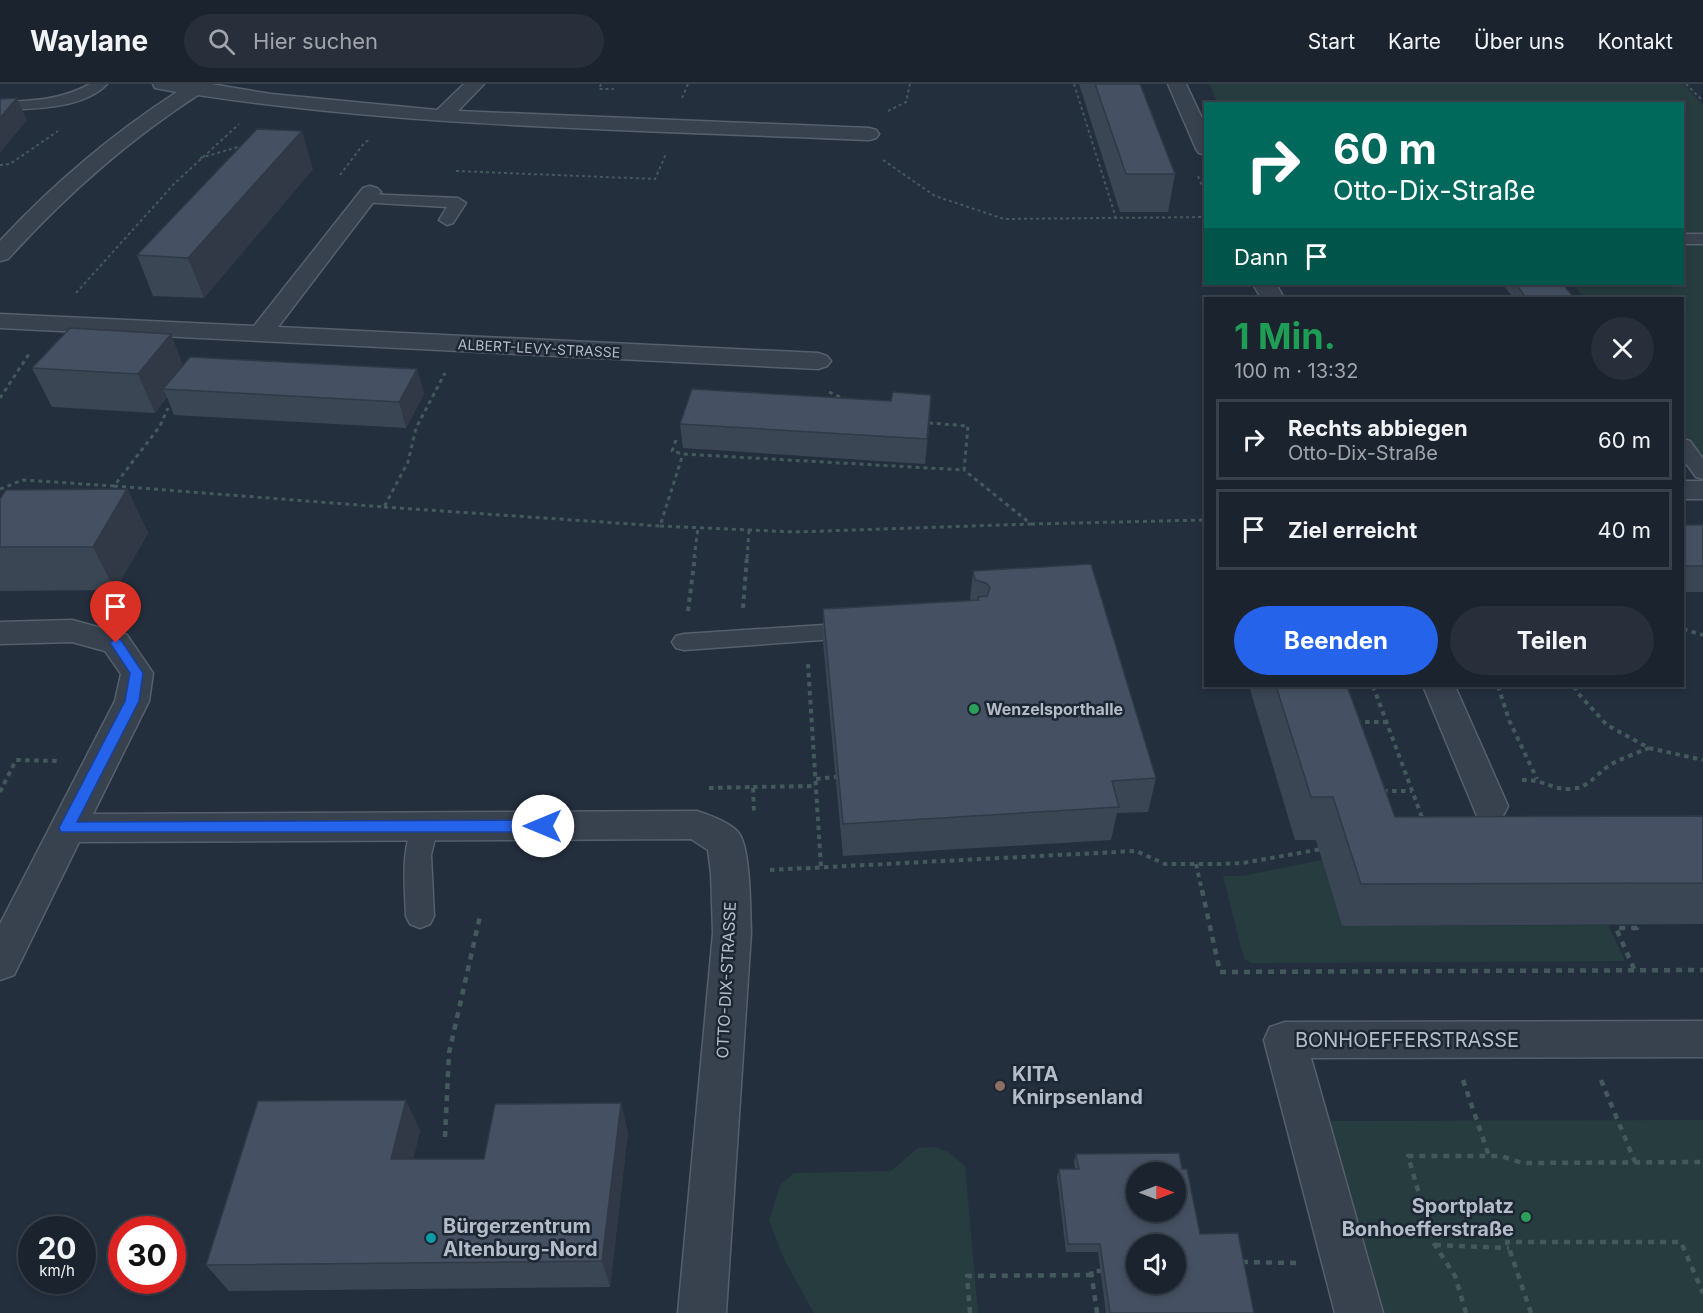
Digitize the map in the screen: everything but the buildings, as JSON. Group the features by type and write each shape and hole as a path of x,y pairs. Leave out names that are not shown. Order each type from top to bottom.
{"street":[{"path":"162,84 199,86 271,100 442,116 869,134"},
{"path":"442,116 475,84"},
{"path":"1177,84 1204,145"},
{"path":"0,254 33,216 121,139 199,86"},
{"path":"260,334 367,195"},
{"name":"ALBERT-LEVY-STRASSE","path":"0,321 818,361"},
{"path":"1684,490 1703,490"},
{"path":"0,633 72,631 116,643 136,673 132,701 0,963"},
{"path":"1439,687 1490,806"},
{"name":"OTTO-DIX-STRASSE","path":"67,828 697,825 725,842 730,873 732,933 702,1313"},
{"name":"BONHOEFFERSTRASSE","path":"1359,1313 1286,1040 1703,1039"}],"lane":[{"path":"0,106 63,102 80,96 100,84"},
{"path":"367,195 458,202 447,220"},
{"path":"1684,239 1703,240"},
{"path":"1684,446 1703,473"},
{"path":"684,642 878,629"},
{"path":"420,916 418,855 425,826"}],"path":[{"path":"601,84 599,89 615,89"},
{"path":"1074,84 1116,218"},
{"path":"1686,84 1703,101"},
{"path":"0,398 49,323 153,203 197,159 271,100"},
{"path":"197,159 250,144"},
{"path":"453,171 655,179 667,152"},
{"path":"882,159 935,196 1004,219 1204,217"},
{"path":"345,167 357,168"},
{"path":"384,507 408,462 416,428 429,403"},
{"path":"114,486 160,426 168,408"},
{"path":"930,423 968,426 964,470"},
{"path":"676,440 672,450 683,454 964,470 1031,524"},
{"path":"660,526 683,454"},
{"path":"0,489 23,480 660,526 795,532 1204,520"},
{"path":"684,642 698,528"},
{"path":"741,638 749,530"},
{"path":"1684,629 1703,635"},
{"path":"806,634 821,867"},
{"path":"1372,687 1423,820"},
{"path":"1498,687 1509,720 1537,779"},
{"path":"1575,687 1607,724 1649,748 1703,760"},
{"path":"1351,722 1386,722"},
{"path":"0,792 16,760 101,761"},
{"path":"816,779 836,777"},
{"path":"753,787 816,786"},
{"path":"1372,791 1412,791"},
{"path":"758,871 1136,850 1166,864 1243,863 1322,849"},
{"path":"1196,864 1220,972 1703,970"},
{"path":"445,1137 449,1053 480,916"},
{"path":"1634,969 1616,928 1637,928 1636,924"},
{"path":"1584,1039 1635,1162"},
{"path":"1450,1040 1489,1156"},
{"path":"1466,1313 1455,1276 1435,1245 1408,1156 1501,1156 1522,1163 1703,1162"},
{"path":"1531,1313 1507,1242 1681,1242 1703,1293"},
{"path":"1435,1245 1509,1248"},
{"path":"1237,1262 1300,1263"},
{"path":"1097,1313 1091,1271 1108,1271"},
{"path":"970,1313 967,1276 1092,1275"}],"green space":[{"path":"1209,84 1683,84 1703,105 1703,234 1684,234 1684,102 1217,102"},
{"path":"1684,244 1703,244 1703,461 1684,435 1684,297 1583,297 1574,285 1684,285"},
{"path":"1322,860 1342,926 1608,925 1625,961 1251,963 1244,959 1223,876 1243,876"},
{"name":"Sportplatz Bonhoefferstraße","path":"1703,1120 1703,1313 1376,1313 1323,1121"},
{"path":"935,1147 948,1152 965,1166 978,1313 814,1313 785,1261 769,1221 780,1185 794,1173 891,1171 918,1148"}],"place":[{"name":"Wenzelsporthalle","path":"974,709"},
{"name":"KITA Knirpsenland","path":"1000,1086"},
{"name":"Sportplatz Bonhoefferstraße","path":"1526,1217"},
{"name":"Bürgerzentrum Altenburg-Nord","path":"431,1238"}],"route":[{"path":"116,643 136,673 132,701 67,828 543,826"}]}
